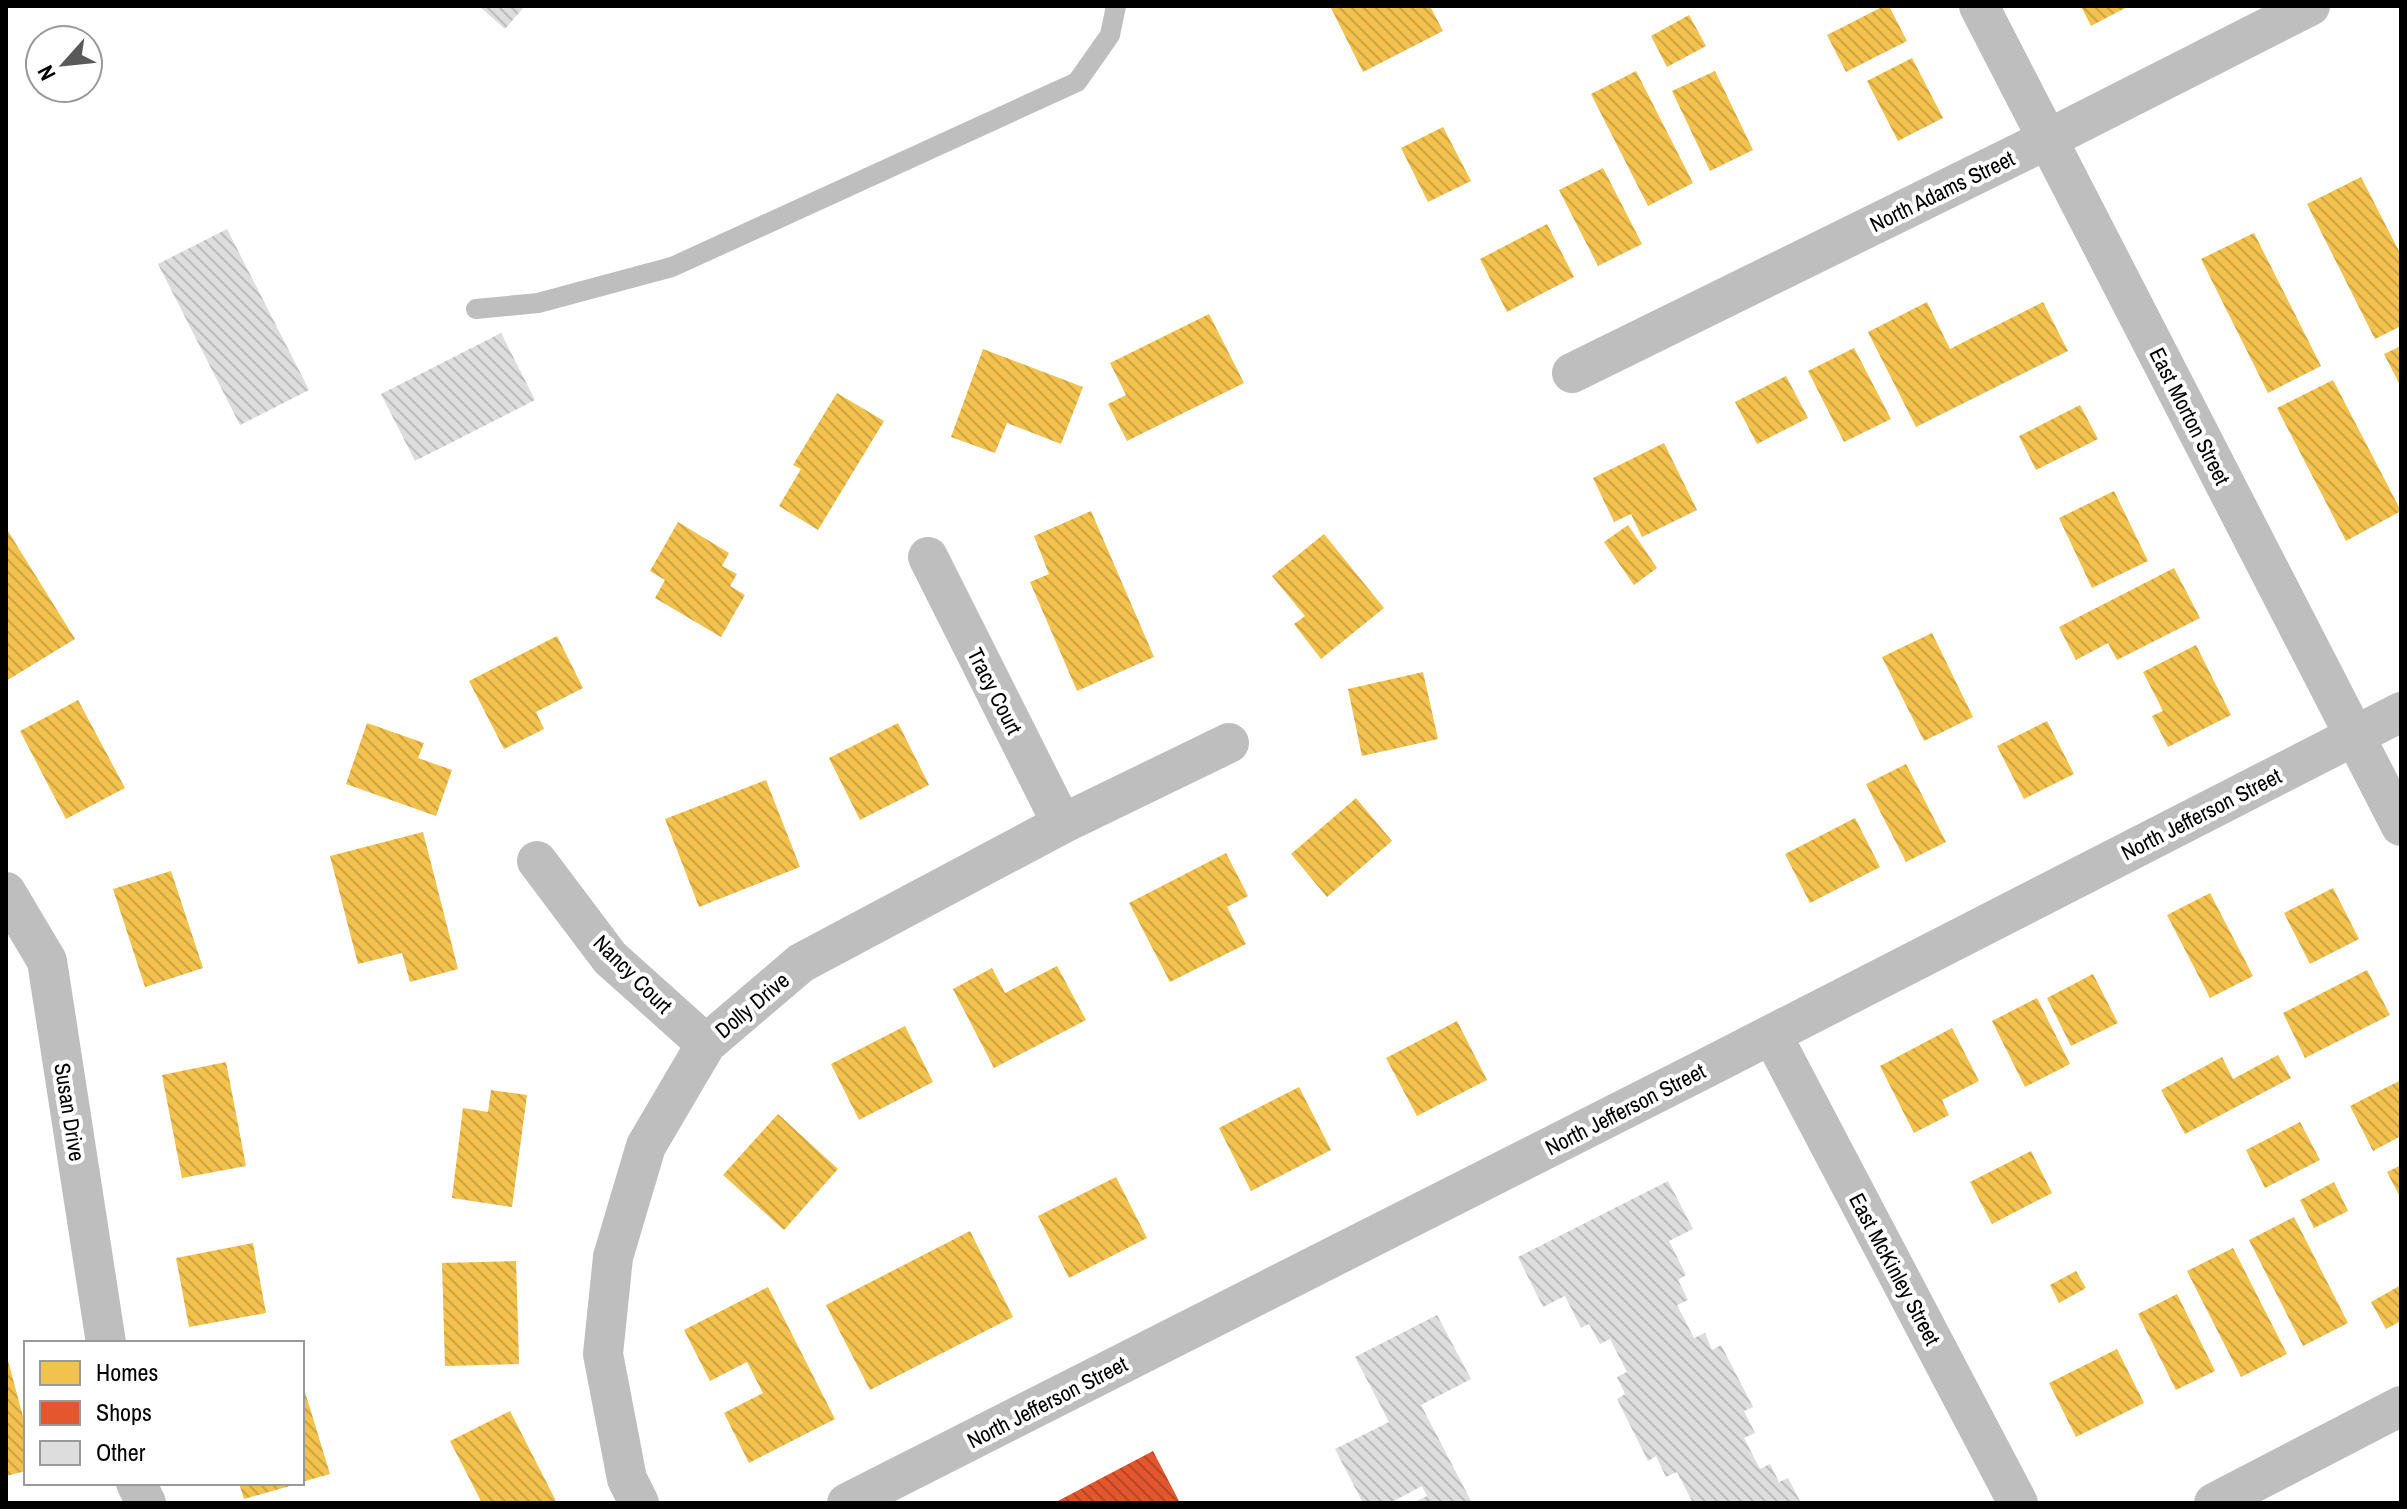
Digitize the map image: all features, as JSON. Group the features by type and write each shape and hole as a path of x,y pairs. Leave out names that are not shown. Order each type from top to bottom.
{"street":[{"name":"East Morton Street","path":"1979,6 2401,826"},
{"name":"North Adams Street","path":"1572,373 2048,139 2310,6"},
{"name":"Tracy Court","path":"928,557 1062,824"},
{"name":"North Jefferson Street","path":"847,1503 1772,1035 2401,712"},
{"name":"Dolly Drive","path":"639,1503 627,1479 603,1354 613,1257 646,1146 706,1044 801,963 1062,824 1229,743"},
{"name":"Nancy Court","path":"537,861 610,958 706,1044"},
{"name":"Susan Drive","path":"6,892 47,961 106,1341"},
{"name":"East McKinley Street","path":"1772,1035 2018,1503"},
{"path":"2214,1503 2401,1406"},
{"path":"137,1485 146,1503"}],"lane":[{"path":"476,309 538,303 672,267 1077,82 1110,35 1116,6"}],"building: Homes":[{"path":"1330,6 1430,6 1443,31 1363,72"},
{"path":"1889,6 1907,41 1846,72 1827,35"},
{"path":"2081,6 2129,6 2091,26"},
{"path":"1689,15 1706,46 1667,67 1651,36"},
{"path":"1912,58 1943,118 1898,141 1867,81"},
{"path":"1636,71 1693,183 1648,206 1591,94"},
{"path":"1715,71 1753,150 1710,171 1672,91"},
{"path":"1443,127 1471,181 1428,202 1401,148"},
{"path":"1603,168 1642,244 1598,266 1559,190"},
{"path":"2361,177 2401,255 2401,326 2375,339 2307,204"},
{"path":"1547,224 1574,277 1507,312 1480,259"},
{"path":"2254,233 2321,366 2268,393 2201,259"},
{"path":"1927,302 1950,349 2043,302 2068,351 1916,427 1868,332"},
{"path":"1209,314 1244,383 1127,441 1108,404 1126,395 1110,363"},
{"path":"2401,346 2401,387 2384,354"},
{"path":"1854,348 1891,419 1844,442 1808,371"},
{"path":"983,349 1083,387 1061,444 1007,423 995,453 951,437"},
{"path":"1786,376 1808,418 1757,444 1735,402"},
{"path":"2333,380 2401,511 2346,541 2277,408"},
{"path":"837,393 884,421 818,530 779,506 801,469 793,465"},
{"path":"2080,405 2098,439 2036,470 2019,436"},
{"path":"1664,443 1697,510 1642,537 1631,514 1614,522 1593,478"},
{"path":"2114,491 2148,561 2092,588 2059,518"},
{"path":"1091,511 1154,657 1077,691 1030,582 1049,574 1034,536"},
{"path":"678,522 729,553 722,566 737,574 730,586 745,595 721,637 655,598 665,580 650,571"},
{"path":"1628,525 1657,568 1634,585 1604,542"},
{"path":"6,528 75,639 6,681"},
{"path":"1324,534 1384,608 1321,659 1294,624 1305,616 1272,576"},
{"path":"2174,568 2200,618 2117,660 2108,643 2076,660 2059,627"},
{"path":"1932,633 1973,717 1924,741 1882,657"},
{"path":"557,636 583,688 536,712 544,729 504,749 469,681"},
{"path":"2196,645 2231,715 2168,747 2152,716 2163,711 2143,672"},
{"path":"1423,672 1438,739 1362,756 1348,689"},
{"path":"78,700 125,788 66,819 20,731"},
{"path":"2047,721 2074,774 2024,799 1997,746"},
{"path":"367,723 424,743 418,758 452,770 436,816 346,784"},
{"path":"898,723 929,785 860,820 829,758"},
{"path":"1906,764 1946,842 1906,862 1866,784"},
{"path":"766,780 800,867 699,907 665,819"},
{"path":"1356,798 1392,841 1327,897 1291,854"},
{"path":"1855,818 1880,867 1810,903 1785,854"},
{"path":"423,832 458,969 410,982 402,953 358,964 330,856"},
{"path":"1226,853 1248,896 1227,907 1246,944 1170,982 1129,903"},
{"path":"171,871 203,968 145,987 113,889"},
{"path":"2333,888 2359,939 2310,964 2284,913"},
{"path":"2210,893 2253,976 2210,998 2167,915"},
{"path":"1057,966 1086,1020 994,1068 953,989 992,968 1005,993"},
{"path":"2367,970 2390,1015 2305,1058 2283,1013"},
{"path":"2093,974 2118,1023 2071,1046 2047,998"},
{"path":"2037,998 2070,1064 2025,1087 1992,1021"},
{"path":"1457,1021 1487,1080 1417,1116 1386,1058"},
{"path":"905,1026 933,1082 859,1120 831,1064"},
{"path":"1952,1028 1979,1081 1942,1100 1949,1115 1914,1133 1880,1066"},
{"path":"2278,1055 2291,1078 2185,1134 2161,1090 2222,1057 2233,1079"},
{"path":"226,1062 246,1166 182,1178 162,1075"},
{"path":"2401,1080 2401,1136 2373,1151 2350,1106"},
{"path":"1299,1087 1331,1150 1251,1191 1219,1128"},
{"path":"491,1090 527,1095 512,1207 452,1198 463,1108 488,1112"},
{"path":"778,1114 838,1169 784,1230 723,1175"},
{"path":"2300,1122 2320,1160 2265,1188 2246,1150"},
{"path":"2031,1151 2052,1193 1992,1224 1970,1182"},
{"path":"2401,1165 2401,1199 2387,1172"},
{"path":"1116,1177 1147,1238 1069,1278 1038,1216"},
{"path":"2334,1182 2348,1211 2314,1228 2300,1200"},
{"path":"2294,1217 2348,1323 2303,1346 2249,1240"},
{"path":"970,1231 1013,1317 870,1390 826,1305"},
{"path":"253,1243 266,1313 189,1327 176,1258"},
{"path":"2233,1248 2287,1354 2241,1377 2187,1271"},
{"path":"516,1261 519,1364 445,1366 442,1263"},
{"path":"2076,1271 2086,1288 2059,1303 2050,1285"},
{"path":"2401,1285 2401,1321 2386,1329 2371,1302"},
{"path":"768,1287 835,1419 749,1463 724,1413 763,1393 747,1362 710,1381 684,1330"},
{"path":"2177,1294 2215,1371 2176,1390 2138,1314"},
{"path":"2117,1349 2144,1403 2076,1437 2049,1383"},
{"path":"6,1353 24,1420 24,1472 6,1476"},
{"path":"304,1389 330,1474 304,1481"},
{"path":"510,1411 557,1503 482,1503 450,1441"},
{"path":"240,1485 293,1485 244,1499"}],"building: Shops":[{"path":"1153,1451 1180,1503 1054,1503"}],"building: Other":[{"path":"479,6 525,6 505,29"},
{"path":"227,229 309,390 240,425 158,264"},
{"path":"501,333 535,400 415,461 381,394"},
{"path":"1668,1181 1693,1229 1669,1241 1686,1275 1678,1280 1688,1300 1677,1305 1694,1338 1705,1333 1712,1350 1721,1345 1753,1407 1744,1411 1755,1433 1744,1438 1760,1469 1770,1464 1779,1482 1788,1478 1801,1503 1693,1503 1677,1472 1666,1477 1656,1456 1648,1461 1617,1399 1625,1394 1617,1377 1627,1372 1610,1339 1600,1344 1589,1324 1581,1328 1565,1296 1543,1307 1518,1257"},
{"path":"1437,1315 1471,1379 1421,1405 1472,1503 1413,1503 1427,1496 1422,1486 1390,1503 1363,1503 1335,1449 1389,1422 1355,1357"}]}
